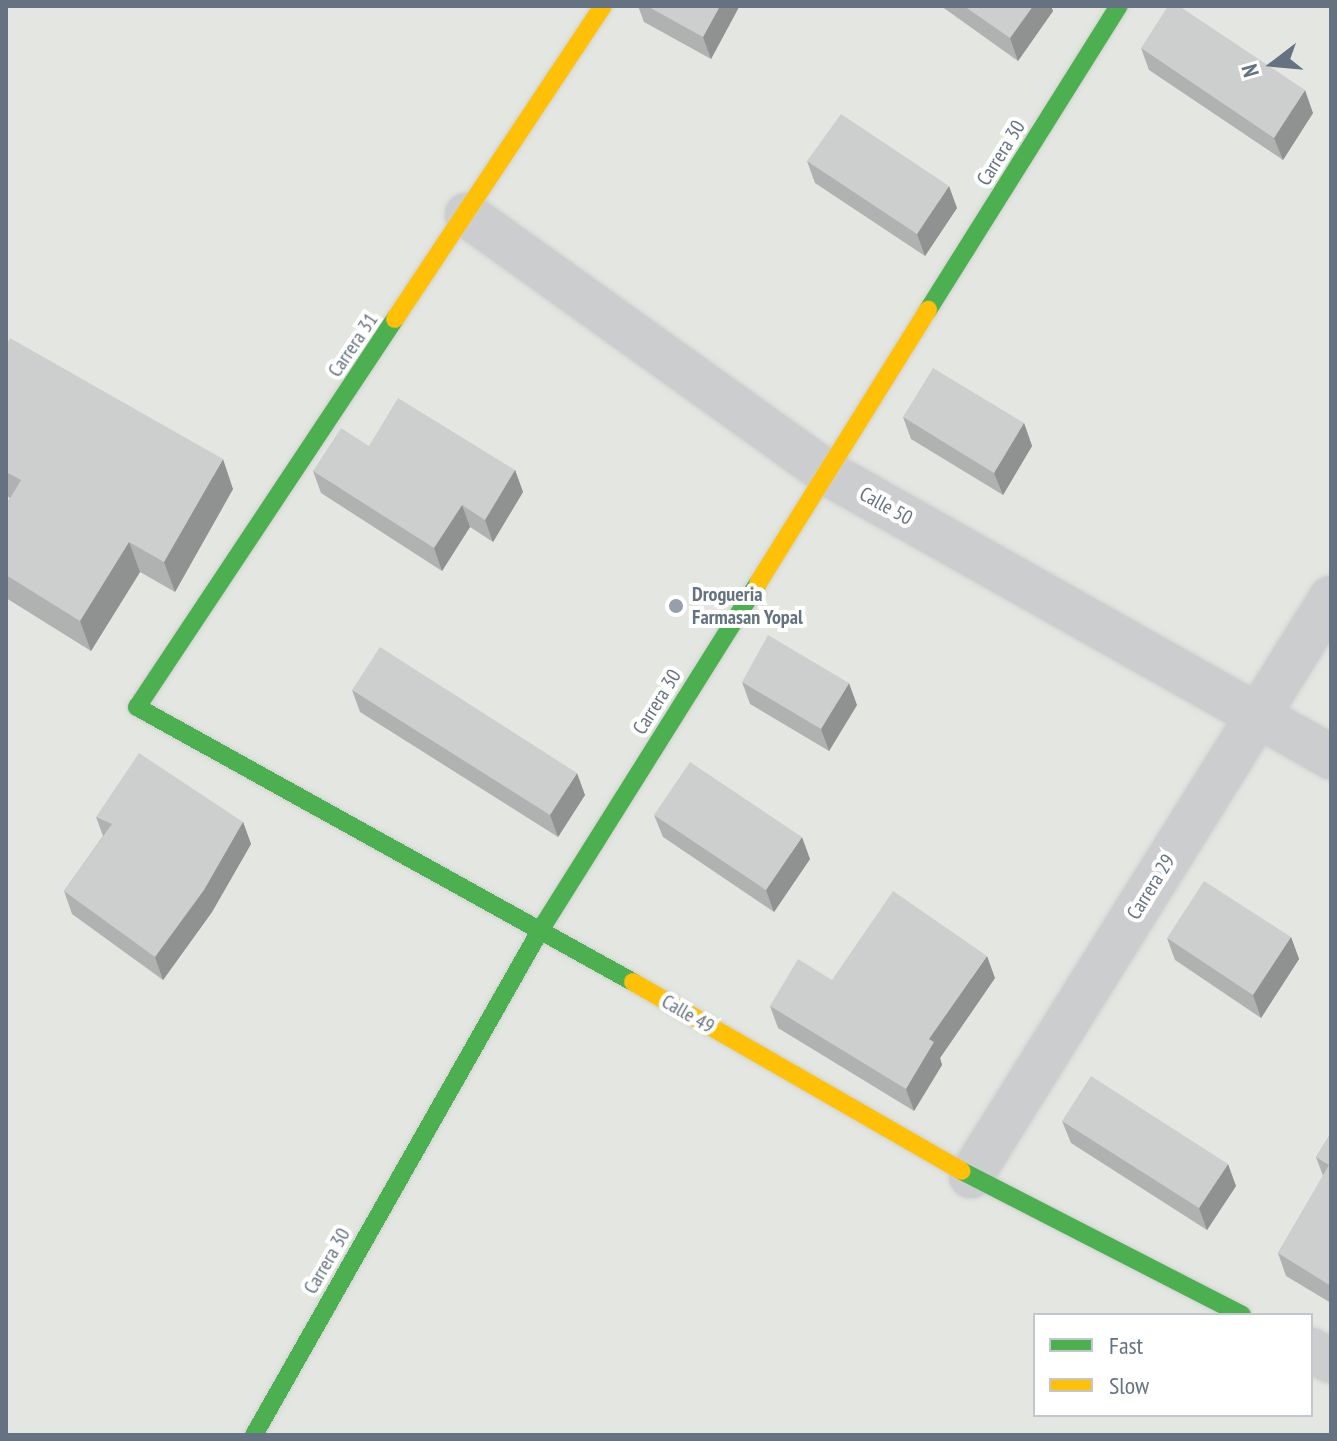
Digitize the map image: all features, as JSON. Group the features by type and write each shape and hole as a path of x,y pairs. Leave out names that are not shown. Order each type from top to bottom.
{"street":[{"name":"Carrera 31","path":"137,707 467,215 603,6"},
{"name":"Carrera 30","path":"254,1435 541,929 1119,6"},
{"name":"Calle 50","path":"467,215 827,473 1331,757"},
{"name":"Carrera 29","path":"971,1176 1331,598"},
{"name":"Calle 49","path":"137,707 541,929 971,1176 1238,1313"},
{"path":"1313,1351 1331,1361"}],"shaded area":[{"path":"6,6 1331,6 1331,1435 6,1435"}],"building":[{"path":"647,6 720,6 703,37"},
{"path":"964,6 1033,6 1010,38"},
{"path":"1168,6 1179,6 1305,90 1274,138 1141,48"},
{"path":"841,114 949,186 917,234 807,161"},
{"path":"10,338 223,459 164,562 129,542 80,621 6,575 6,505 21,480 6,472 6,346"},
{"path":"933,368 1024,423 994,473 903,417"},
{"path":"398,398 515,470 485,520 462,505 434,548 313,471 341,428 369,446"},
{"path":"768,635 849,683 821,729 742,682"},
{"path":"380,647 577,773 550,815 352,690"},
{"path":"139,753 243,822 204,890 155,957 64,891 112,824 96,817"},
{"path":"690,762 802,837 766,890 654,815"},
{"path":"1204,881 1291,937 1253,995 1167,938"},
{"path":"893,891 987,956 929,1039 934,1042 906,1089 770,1006 798,959 832,980"},
{"path":"1091,1076 1228,1164 1199,1208 1062,1121"},
{"path":"1331,1133 1331,1286 1278,1253 1329,1165 1316,1157"}],"traffic: fast":[{"path":"928,310 1119,6"},
{"path":"395,319 137,707 633,982"},
{"path":"254,1435 541,929 758,583"},
{"path":"962,1171 1238,1313"}],"traffic: slow":[{"path":"395,319 603,6"},
{"path":"758,583 928,310"},
{"path":"633,982 962,1171"}],"place":[{"name":"Drogueria Farmasan Yopal","path":"676,606"}]}
